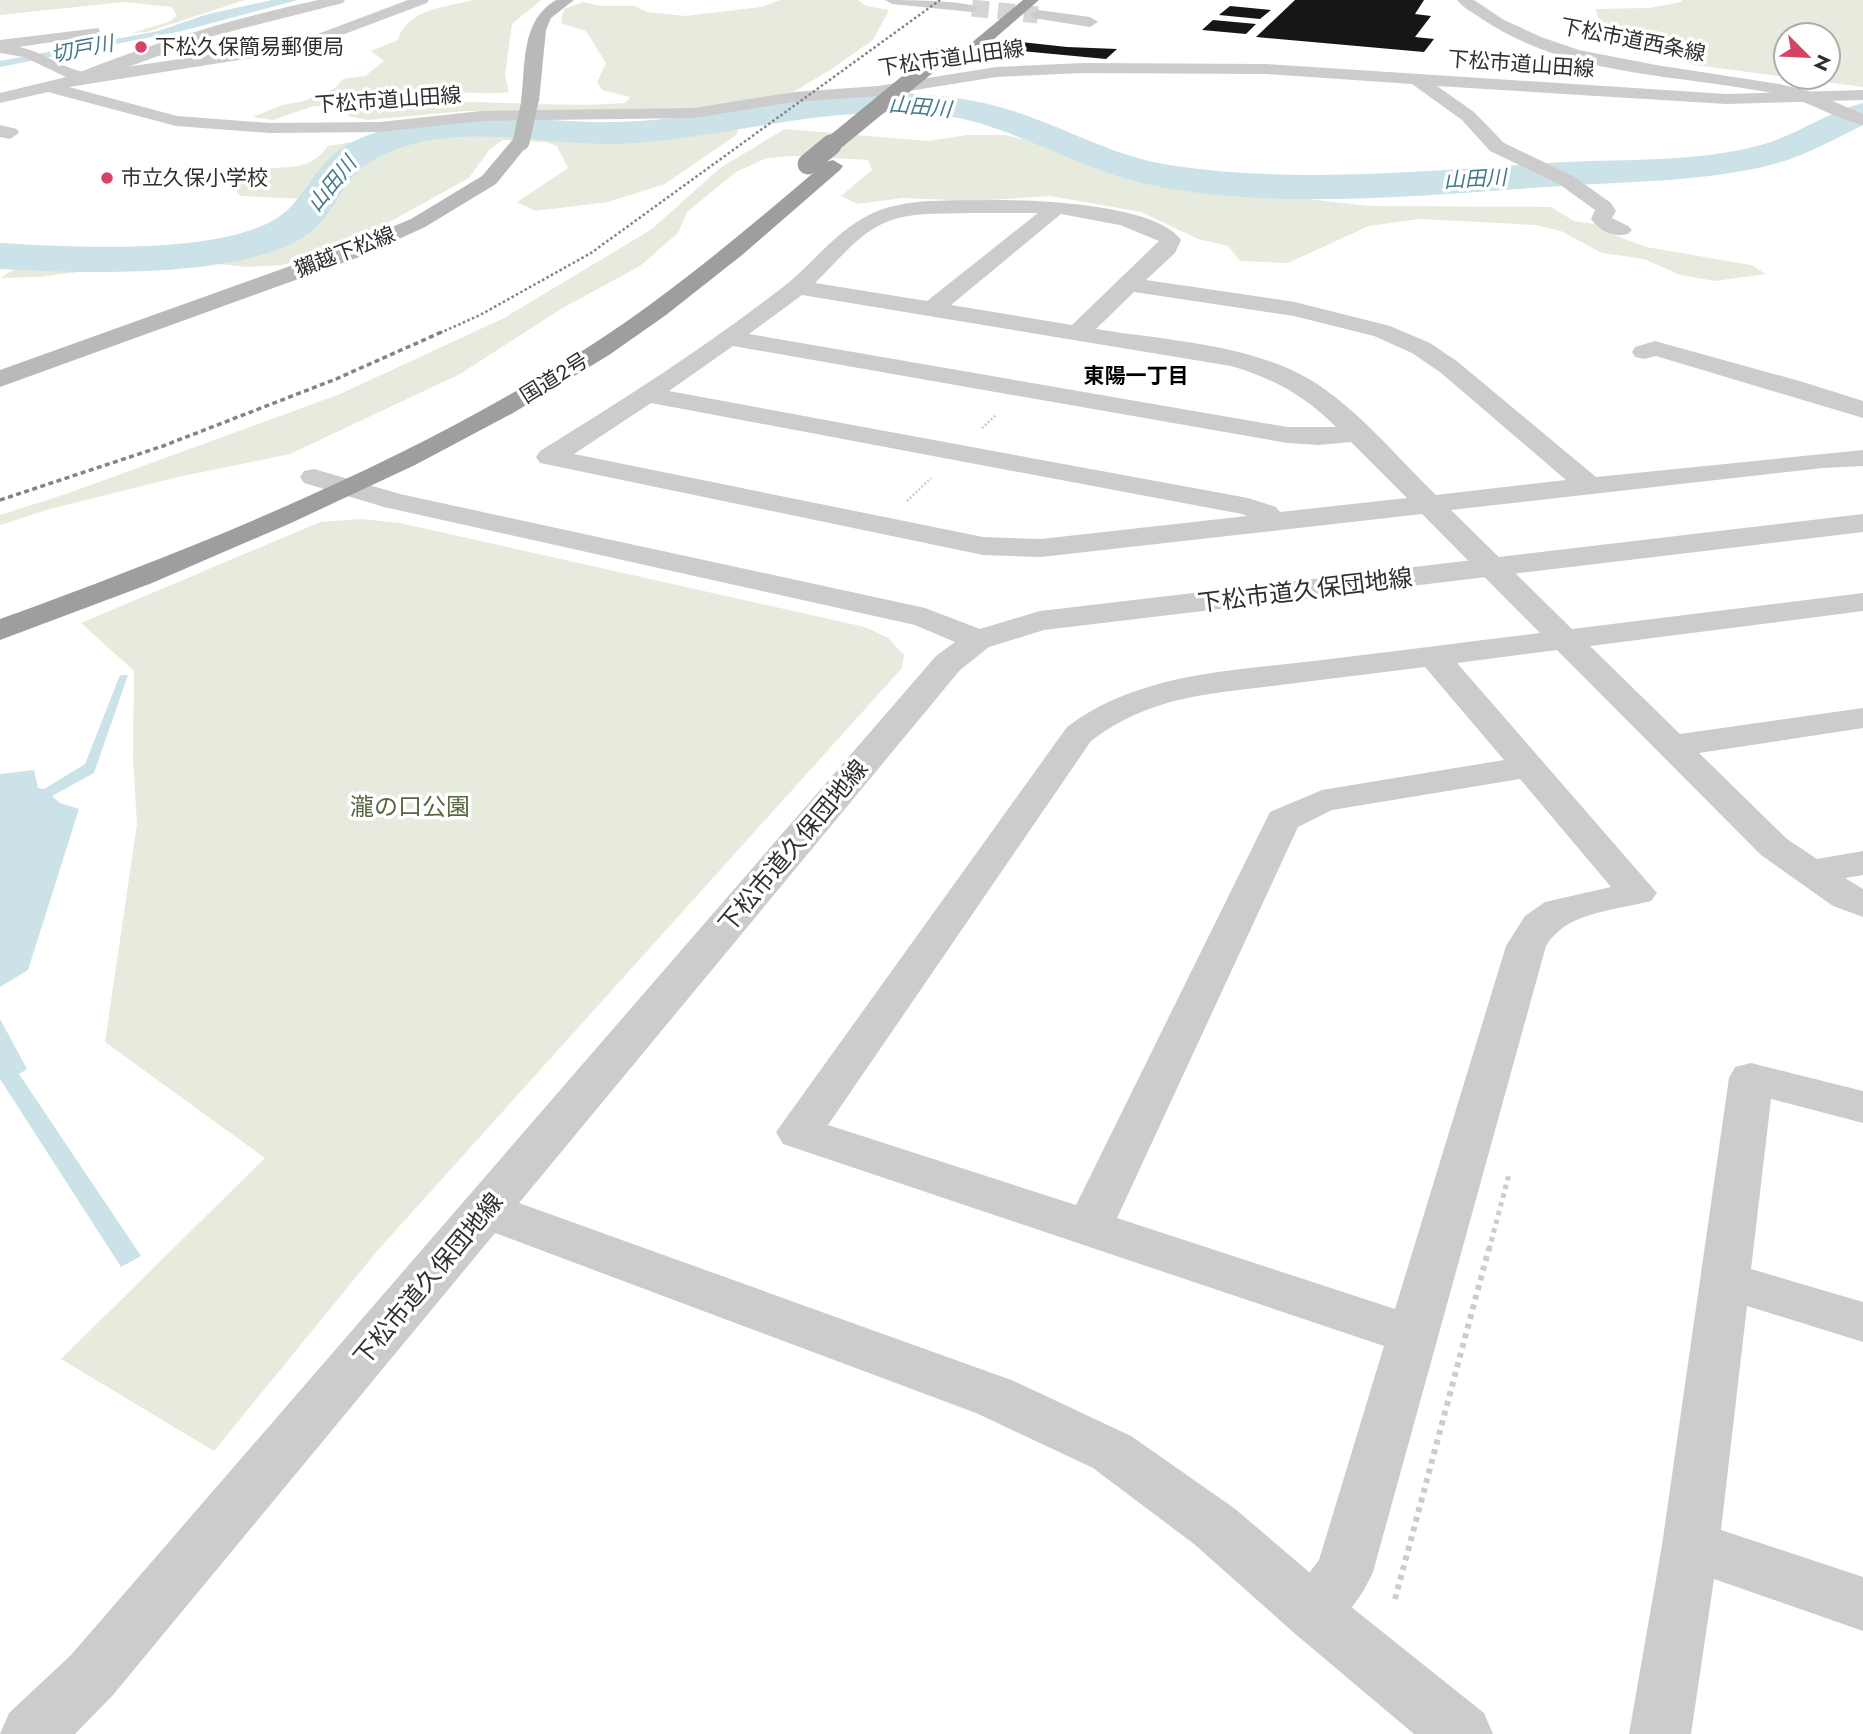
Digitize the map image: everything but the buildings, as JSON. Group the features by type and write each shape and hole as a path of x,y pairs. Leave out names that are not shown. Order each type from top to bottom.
{"highway":[{"name":"国道2号","path":"0,630 256,529 428,448 534,392 630,330 712,270 940,56 1009,0"},
{"name":"国道2号","path":"150,546 225,517 314,477 501,384 597,327 1035,7"}],"main road":[{"name":"獺越下松線","path":"0,379 354,251 418,223 461,200 489,180 521,142 530,101 541,20 567,0"}],"street":[{"path":"0,98 82,78 189,37 338,0"},
{"path":"0,46 36,57 82,78 302,45 422,0"},
{"path":"892,0 972,8"},
{"name":"下松市道西条線","path":"1464,0 1488,19 1516,33 1573,52 1803,95"},
{"path":"1035,7 1090,22"},
{"path":"0,46 92,31"},
{"name":"下松市道山田線","path":"50,87 176,121 229,127 339,128 380,127 481,116 694,113 794,97 878,91 996,72 1041,69 1228,67 1726,99 1863,95"},
{"path":"1416,79 1468,116 1497,147 1559,176 1604,207 1606,211 1601,219 1621,230"},
{"path":"1803,95 1863,120"},
{"path":"1079,333 1167,248 1170,240 1161,232 1104,214 1055,206 989,206 906,211 885,215 869,223 797,287 730,338 649,395 550,457 983,546 1041,548 1823,460 1863,458"},
{"path":"932,309 1052,212 1055,206"},
{"path":"1129,284 1336,317 1395,336 1449,367 1589,486"},
{"path":"797,287 1234,359 1276,370 1303,384 1357,433 1774,847 1863,905"},
{"path":"730,338 1287,435 1320,437 1357,433"},
{"path":"1644,352 1655,348 1794,387 1863,410"},
{"path":"649,395 1248,507 1287,519"},
{"path":"314,477 394,501 925,618 978,640"},
{"name":"下松市道久保団地線","path":"31,1734 93,1675 948,663 978,640 1040,621 1863,523"},
{"path":"1413,1335 799,1132 1079,734 1105,713 1141,697 1184,687 1863,603"},
{"path":"1314,1613 1344,1572 1526,946 1539,925 1559,911 1637,893 1435,658"},
{"path":"1672,746 1863,718"},
{"path":"1089,1227 1283,820 1322,801 1530,767"},
{"path":"1810,872 1863,863"},
{"path":"1660,1734 1691,1545 1751,1078 1863,1107"},
{"path":"486,1210 995,1397 1112,1452 1214,1526 1314,1613 1462,1734"},
{"path":"1724,1280 1863,1322"},
{"path":"1691,1545 1863,1604"}],"path":[{"path":"1395,1599 1510,1169"}],"green space":[{"path":"0,0 245,0 147,32 132,33 171,21 177,15 171,7 124,2 0,15"},
{"path":"473,0 541,0 512,24 505,75 509,92 443,93 407,105 472,102 568,105 625,103 630,97 602,90 597,82 606,63 586,31 561,23 564,9 583,2 601,6 635,6 647,12 685,16 761,7 780,0 858,0 866,6 889,10 873,40 830,70 795,91 757,100 708,107 602,114 465,111 368,120 348,116 353,108 314,106 273,120 253,117 335,88 343,79 365,76 384,61 371,51 398,40 409,22 428,11"},
{"path":"1682,0 1863,0 1863,87 1842,84 1842,21 1772,21 1772,75 1695,65 1645,46 1658,42 1632,27 1601,23 1595,9 1649,8"},
{"path":"741,124 736,135 665,184 608,202 535,211 517,202 568,168 557,146 546,142 503,140 490,149 469,178 384,225 283,265 249,267 199,262 141,264 39,277 0,278 18,267 162,260 238,249 270,240 297,227 329,200 240,196 232,185 258,171 306,164 321,155 328,146 352,142 392,143 469,130 621,138"},
{"path":"785,129 928,141 967,135 1006,135 1052,147 1102,171 1139,179 1369,206 1551,207 1574,221 1594,224 1646,247 1751,265 1766,274 1715,281 1680,275 1644,259 1602,253 1561,231 1535,225 1419,219 1369,226 1288,263 1240,261 1228,246 1198,239 1141,212 1050,196 976,201 903,198 857,204 841,196 872,170 868,160 793,156 767,158 736,172 687,212 678,233 640,266 561,309 460,374 290,454 178,477 50,509 0,525 0,515 66,494 340,394 504,318 652,229 720,168"},
{"name":"瀧の口公園","path":"361,519 400,523 865,627 888,638 904,655 902,668 378,1250 214,1451 61,1359 265,1158 105,1042 137,824 133,758 134,671 81,623 320,522"}],"water":[{"name":"切戸川","path":"272,0 298,0 182,31 0,67 0,61 158,31 208,14"},
{"path":"120,675 128,675 94,773 52,796 60,803 79,809 28,970 0,987 0,774 34,770 38,788 44,789 85,764"},
{"path":"0,1019 27,1069 19,1074 141,1256 121,1267 0,1079"}],"waterway":[{"name":"山田川","path":"0,256 66,259 148,258 189,255 261,241 287,230 303,218 337,172 361,152 394,138 461,126 505,126 592,133 636,132 795,110 874,103 914,103 954,107 995,116 1109,162 1148,173 1231,183 1344,186 1454,182 1732,161 1784,149 1863,113"}],"tunnel":[{"path":"972,8 1038,15"}],"railway":[{"path":"440,333 480,315 591,253 940,0"},
{"path":"0,500 163,446 336,379 444,331"}],"place":[{"name":"下松久保簡易郵便局","path":"141,47"},
{"name":"市立久保小学校","path":"107,178"}],"district":[{"name":"東陽一丁目","path":"1136,376"}]}
